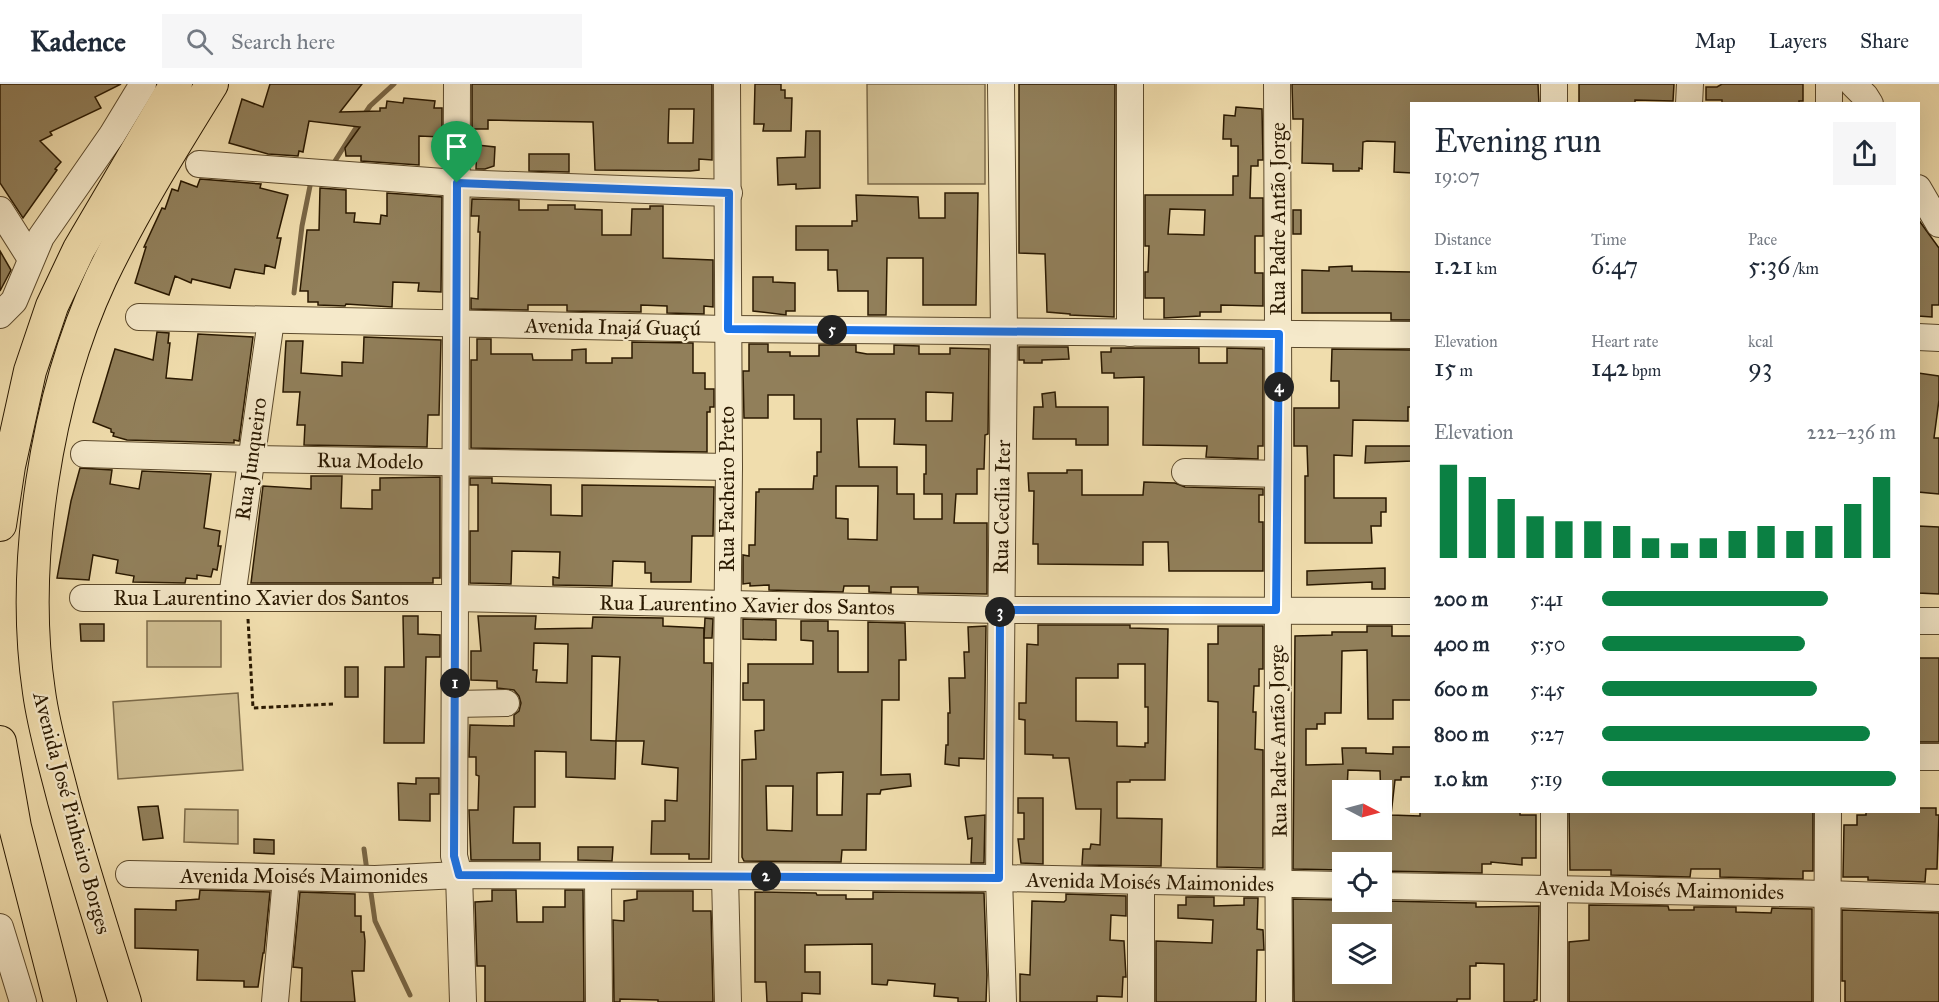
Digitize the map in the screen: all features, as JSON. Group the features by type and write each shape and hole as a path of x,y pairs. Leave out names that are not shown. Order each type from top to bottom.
{"main road":[{"path":"0,525 9,466 30,371 52,306 80,249 176,84"},
{"name":"Avenida José Pinheiro Borges","path":"124,1002 84,875 45,729 34,655 32,599 36,543 46,457 68,368 86,314 100,280 127,227 212,84"},
{"path":"0,742 15,827 60,1002"}],"street":[{"path":"0,315 14,301 22,286 41,237 112,135 143,84"},
{"path":"457,84 454,856 459,875 463,1002"},
{"name":"Rua Facheiro Preto","path":"727,84 729,467 725,876 728,1002"},
{"name":"Rua Cecília Iter","path":"1001,84 1004,332 999,878 1003,1002"},
{"path":"1130,84 1130,333"},
{"name":"Rua Padre Antão Jorge","path":"1277,84 1279,334 1276,610 1280,885 1279,1002"},
{"path":"1554,84 1554,102"},
{"path":"1689,102 1690,84"},
{"path":"1829,84 1829,102"},
{"path":"1853,84 1869,102"},
{"path":"199,164 457,183 729,193"},
{"path":"1920,191 1939,224"},
{"path":"0,210 31,259"},
{"name":"Avenida Inajá Guaçú","path":"139,317 728,329 1410,335"},
{"name":"Rua Junqueiro","path":"239,597 251,459 271,320"},
{"path":"1920,338 1939,338"},
{"name":"Rua Modelo","path":"84,454 729,467"},
{"path":"1185,472 1278,474"},
{"name":"Rua Laurentino Xavier dos Santos","path":"83,598 455,598 1000,610 1410,611"},
{"path":"1920,621 1939,621"},
{"path":"455,704 506,703"},
{"path":"1920,757 1939,757"},
{"path":"1554,813 1554,1002"},
{"path":"1827,1002 1828,813"},
{"name":"Avenida Moisés Maimonides","path":"129,874 286,878 459,875 999,878 1141,883 1332,885"},
{"path":"598,877 599,1002"},
{"path":"275,1002 286,878"},
{"path":"1141,883 1141,1002"},
{"name":"Avenida Moisés Maimonides","path":"1392,886 1939,898"},
{"path":"0,927 23,1002"}],"path":[{"path":"239,597 253,708 333,705"}],"shaded area":[{"path":"867,84 985,84 985,184 868,184"},
{"path":"147,621 221,621 221,667 147,667"},
{"path":"238,693 243,770 118,779 113,702"},
{"path":"185,809 238,810 238,844 184,842"}],"building":[{"path":"0,84 121,84 95,97 101,108 50,132 52,135 40,141 61,162 23,218 0,183"},
{"path":"270,84 362,84 340,112 380,111 380,108 386,108 387,101 403,103 404,98 435,101 434,108 442,108 442,137 419,136 419,165 361,161 361,156 346,156 345,148 360,127 309,121 303,152 299,151 298,156 268,154 229,143 242,99 263,107"},
{"path":"472,84 712,84 712,160 699,159 699,170 595,170 593,122 488,120 488,129 472,129","holes":["669,109 694,109 693,143 668,143"]},
{"path":"755,84 781,84 781,90 785,90 785,98 792,98 791,131 763,131 764,124 754,124"},
{"path":"1019,84 1115,84 1114,317 1047,312 1045,254 1019,253"},
{"path":"1292,84 1538,84 1539,102 1410,102 1410,173 1394,172 1395,142 1363,142 1362,169 1359,168 1359,171 1333,171 1333,164 1302,163 1303,119 1293,119"},
{"path":"1579,84 1674,84 1673,101 1579,102"},
{"path":"1722,84 1803,84 1803,101 1722,102 1722,100 1706,100 1706,87 1717,87"},
{"path":"1236,107 1262,109 1263,160 1258,160 1258,166 1251,166 1250,198 1263,198 1263,236 1255,236 1255,273 1263,273 1263,306 1221,305 1221,312 1200,312 1200,316 1164,318 1164,298 1145,298 1145,272 1148,272 1149,246 1145,246 1145,195 1233,195 1233,176 1238,176 1238,146 1231,146 1231,139 1223,139 1224,115 1235,116","holes":["1170,209 1205,210 1204,235 1168,234"]},
{"path":"806,131 820,131 820,188 796,189 796,184 778,185 777,158 805,157"},
{"path":"477,145 495,147 494,166 476,169"},
{"path":"529,154 569,154 569,172 529,171"},
{"path":"200,179 261,184 260,188 288,195 277,238 281,238 275,268 265,265 264,274 235,269 230,288 192,279 191,283 175,276 169,295 135,283 146,247 144,247 162,208 165,209 172,189 178,191 181,181 197,187"},
{"path":"320,188 346,190 346,213 355,213 354,222 380,224 381,215 387,216 387,193 442,197 441,292 418,291 419,283 393,282 392,307 318,305 318,302 308,302 308,291 300,291 307,230 319,230"},
{"path":"945,193 978,193 976,305 923,305 923,258 887,258 886,315 868,315 868,291 838,291 837,270 828,270 828,250 796,250 796,226 852,226 852,221 857,221 856,195 918,197 919,218 945,218"},
{"path":"472,199 519,200 519,210 548,210 548,205 575,205 575,209 602,210 602,235 631,235 632,209 663,206 663,258 713,260 713,307 704,306 704,314 667,313 667,306 641,305 641,312 567,311 567,305 528,305 528,310 471,309 471,298 478,299 480,232 478,232 479,216 471,216"},
{"path":"1293,210 1301,210 1301,234 1293,234"},
{"path":"1920,222 1939,248 1939,305 1932,305 1932,317 1920,316"},
{"path":"0,251 11,270 0,291"},
{"path":"1352,266 1352,271 1410,272 1410,320 1391,320 1391,313 1302,313 1302,270 1329,271 1329,267"},
{"path":"753,277 773,277 773,282 795,283 795,311 786,311 786,315 753,311"},
{"path":"157,332 169,333 166,378 192,380 198,334 253,337 239,441 234,440 234,443 127,440 113,436 111,429 93,422 115,349 153,360"},
{"path":"364,337 441,340 439,415 428,415 427,447 304,445 305,425 297,425 300,392 283,392 286,341 303,341 301,373 342,376 342,362 363,363"},
{"path":"477,339 491,339 491,354 532,354 533,360 572,360 572,350 586,349 586,363 612,363 612,358 632,358 632,342 693,343 693,373 705,373 705,389 714,389 714,407 710,407 710,412 707,412 707,452 471,448 471,360 477,360"},
{"path":"749,344 768,344 768,352 790,352 790,356 819,356 819,345 856,345 856,352 867,354 894,354 894,345 919,346 919,354 950,354 950,348 989,349 988,434 985,435 984,469 977,469 977,494 956,494 954,523 987,523 987,594 918,593 918,587 891,587 891,593 869,592 869,586 844,586 843,592 769,590 769,585 743,584 743,555 749,556 749,545 755,545 756,492 759,492 759,489 813,489 814,476 817,476 817,452 821,452 821,419 794,419 794,395 768,395 768,418 744,418 743,371 749,371","holes":["926,392 953,393 952,421 926,421","857,419 895,419 894,444 926,445 924,494 942,494 942,519 914,519 914,494 897,494 897,467 859,467","836,486 878,486 877,540 848,539 848,519 836,518"]},
{"path":"1019,347 1068,347 1069,359 1024,363 1024,360 1019,360"},
{"path":"1111,348 1199,348 1199,363 1227,363 1227,348 1263,349 1263,446 1258,446 1258,459 1206,457 1207,446 1143,445 1144,377 1114,378 1114,373 1102,373 1101,352 1111,352"},
{"path":"1332,349 1410,350 1408,421 1353,420 1352,456 1334,455 1334,498 1386,498 1386,512 1381,512 1381,526 1371,526 1372,543 1305,543 1307,446 1294,446 1294,408 1339,408 1339,381 1331,381"},
{"path":"1920,373 1939,376 1939,400 1934,438 1939,438 1939,494 1920,492"},
{"path":"1055,392 1056,407 1108,407 1108,445 1076,445 1076,439 1033,439 1034,407 1043,407 1042,394"},
{"path":"1366,446 1410,446 1410,461 1365,463"},
{"path":"80,468 112,470 110,484 139,489 142,471 211,474 204,528 220,531 218,546 221,546 217,570 213,569 211,577 197,575 197,579 186,578 185,583 133,582 134,576 116,573 118,560 93,555 89,580 57,578 71,501"},
{"path":"1067,470 1082,470 1082,495 1143,495 1144,482 1175,483 1185,487 1263,489 1263,495 1259,495 1259,522 1263,522 1263,571 1169,571 1168,542 1143,542 1143,565 1038,564 1038,544 1033,544 1034,491 1029,491 1028,473 1067,473"},
{"path":"311,476 342,476 341,508 372,509 372,490 380,490 380,478 440,477 440,578 433,578 433,583 251,583 263,486 311,489"},
{"path":"470,478 492,478 492,483 551,485 551,515 582,516 582,485 714,487 713,536 692,536 691,582 651,582 651,573 645,573 645,562 613,561 612,586 553,585 553,577 559,578 560,552 512,551 511,584 470,583 470,531 478,531 478,485 470,485"},
{"path":"1920,526 1939,527 1939,594 1920,593"},
{"path":"1385,568 1385,589 1372,589 1372,582 1307,585 1307,571"},
{"path":"403,616 418,616 418,634 440,635 440,657 426,657 424,743 384,743 385,667 404,667"},
{"path":"478,616 536,616 535,629 592,628 593,617 663,618 663,626 704,628 704,663 712,663 709,859 689,859 689,854 651,854 652,821 665,821 665,800 677,801 678,768 642,764 644,741 616,741 615,779 566,777 566,752 535,751 535,807 514,807 513,843 540,843 540,860 471,860 469,810 478,810 479,776 476,775 476,757 469,757 470,725 514,726 514,715 519,711 521,703 514,690 497,688 497,681 471,680 471,651 481,651","holes":["534,643 568,644 567,683 536,682 537,670 533,670","592,656 620,657 616,741 591,740"]},
{"path":"705,618 713,619 712,638 704,638"},
{"path":"743,619 776,620 776,640 743,639"},
{"path":"801,621 828,621 828,631 838,631 838,672 868,672 868,622 905,623 906,660 899,660 899,700 882,700 881,775 910,774 911,786 881,790 880,794 867,794 866,850 842,850 841,862 744,861 742,857 742,760 756,759 755,731 764,730 764,700 743,700 743,683 748,683 748,664 813,664 813,641 801,640","holes":["843,772 842,815 817,815 817,773","766,786 793,786 792,831 767,830"]},
{"path":"80,624 104,624 104,641 81,641"},
{"path":"1038,625 1130,625 1130,628 1168,629 1165,780 1117,782 1117,818 1162,819 1161,866 1082,865 1083,849 1090,849 1091,844 1100,845 1101,809 1076,809 1069,758 1025,754 1025,720 1019,719 1019,703 1026,703 1027,644 1038,645","holes":["1118,664 1145,664 1145,707 1148,707 1148,743 1145,743 1145,747 1117,746 1117,722 1076,721 1076,678 1118,678"]},
{"path":"986,626 984,759 959,758 959,766 945,764 946,745 948,745 948,713 950,713 949,678 965,678 964,652 969,652 968,627"},
{"path":"1218,626 1263,626 1263,669 1259,669 1259,686 1254,686 1253,712 1256,712 1255,749 1263,750 1263,868 1217,867 1218,702 1208,701 1208,644 1218,644"},
{"path":"1367,626 1392,626 1392,636 1410,636 1410,700 1393,700 1393,719 1368,719 1367,650 1342,651 1341,713 1325,713 1325,724 1317,724 1317,729 1306,729 1306,765 1343,764 1342,748 1366,748 1366,753 1393,754 1393,747 1410,747 1410,777 1395,780 1392,806 1392,780 1380,780 1380,771 1348,770 1348,780 1332,780 1332,840 1392,840 1392,815 1520,813 1520,815 1536,815 1536,858 1522,858 1522,865 1491,862 1491,864 1482,864 1482,873 1392,871 1392,852 1332,852 1332,870 1293,869 1295,636 1332,635 1332,632 1367,632"},
{"path":"1920,658 1939,658 1939,742 1920,742"},
{"path":"345,667 358,667 358,697 345,697"},
{"path":"416,778 439,778 439,794 430,794 430,821 399,820 398,783 416,784"},
{"path":"1018,798 1043,798 1043,864 1021,863 1018,839 1024,839 1024,813 1018,813"},
{"path":"158,806 163,838 143,840 138,807"},
{"path":"1920,808 1936,808 1936,815 1939,815 1937,869 1926,869 1925,882 1843,877 1844,825 1857,825 1857,815 1866,815 1866,813 1920,813"},
{"path":"1569,813 1813,813 1813,871 1803,871 1803,879 1720,877 1720,869 1691,869 1690,877 1611,875 1611,870 1570,870"},
{"path":"985,815 984,863 971,863 972,838 968,839 965,817"},
{"path":"254,839 274,840 274,854 254,853"},
{"path":"578,847 613,847 612,861 578,860"},
{"path":"200,890 270,892 258,987 244,987 244,981 197,980 198,950 135,948 135,909 176,910 176,901 199,899"},
{"path":"492,890 516,890 517,922 543,922 543,907 565,907 565,890 583,890 584,1002 485,1002 485,966 477,966 475,902 492,901"},
{"path":"637,891 693,891 693,911 711,911 713,1002 620,999 620,1002 614,1002 613,920 624,921 624,901 637,899"},
{"path":"300,892 355,894 355,916 361,916 361,932 364,932 365,941 364,971 352,971 355,1002 301,1002 302,968 293,967"},
{"path":"755,892 846,895 846,899 873,899 873,892 984,893 986,1002 958,1002 958,998 934,996 935,984 888,980 887,985 872,984 872,944 805,945 805,972 820,972 820,994 802,993 802,1002 767,1002 766,982 755,982"},
{"path":"1066,894 1126,896 1126,916 1111,915 1110,940 1124,941 1126,977 1123,977 1122,997 1097,996 1097,1002 1020,1002 1020,974 1030,975 1032,901 1064,902"},
{"path":"1186,897 1214,897 1214,906 1244,905 1244,898 1258,898 1257,929 1263,930 1264,950 1257,950 1256,1002 1156,1002 1156,941 1212,943 1213,920 1178,918 1178,905 1186,905"},
{"path":"1293,899 1332,900 1332,912 1392,912 1392,901 1476,903 1476,907 1539,906 1537,1000 1534,1002 1504,1002 1504,964 1476,963 1476,966 1470,966 1470,999 1457,999 1457,1002 1294,1002"},
{"path":"1589,905 1668,906 1669,910 1694,910 1694,907 1736,907 1736,912 1771,913 1772,908 1812,909 1812,1002 1569,1002 1569,942 1589,940"},
{"path":"1842,910 1939,913 1939,1002 1845,1002 1845,981 1842,981"}],"waterway":[{"path":"364,115 370,106 394,84"},
{"path":"335,161 359,123"},
{"path":"294,293 302,226 311,181"},
{"path":"364,849 367,871"},
{"path":"370,886 375,921 410,995"}],"route":[{"path":"457,183 729,193 728,329 1279,334 1276,610 1000,610 999,878 459,875 454,856 457,183"}]}
